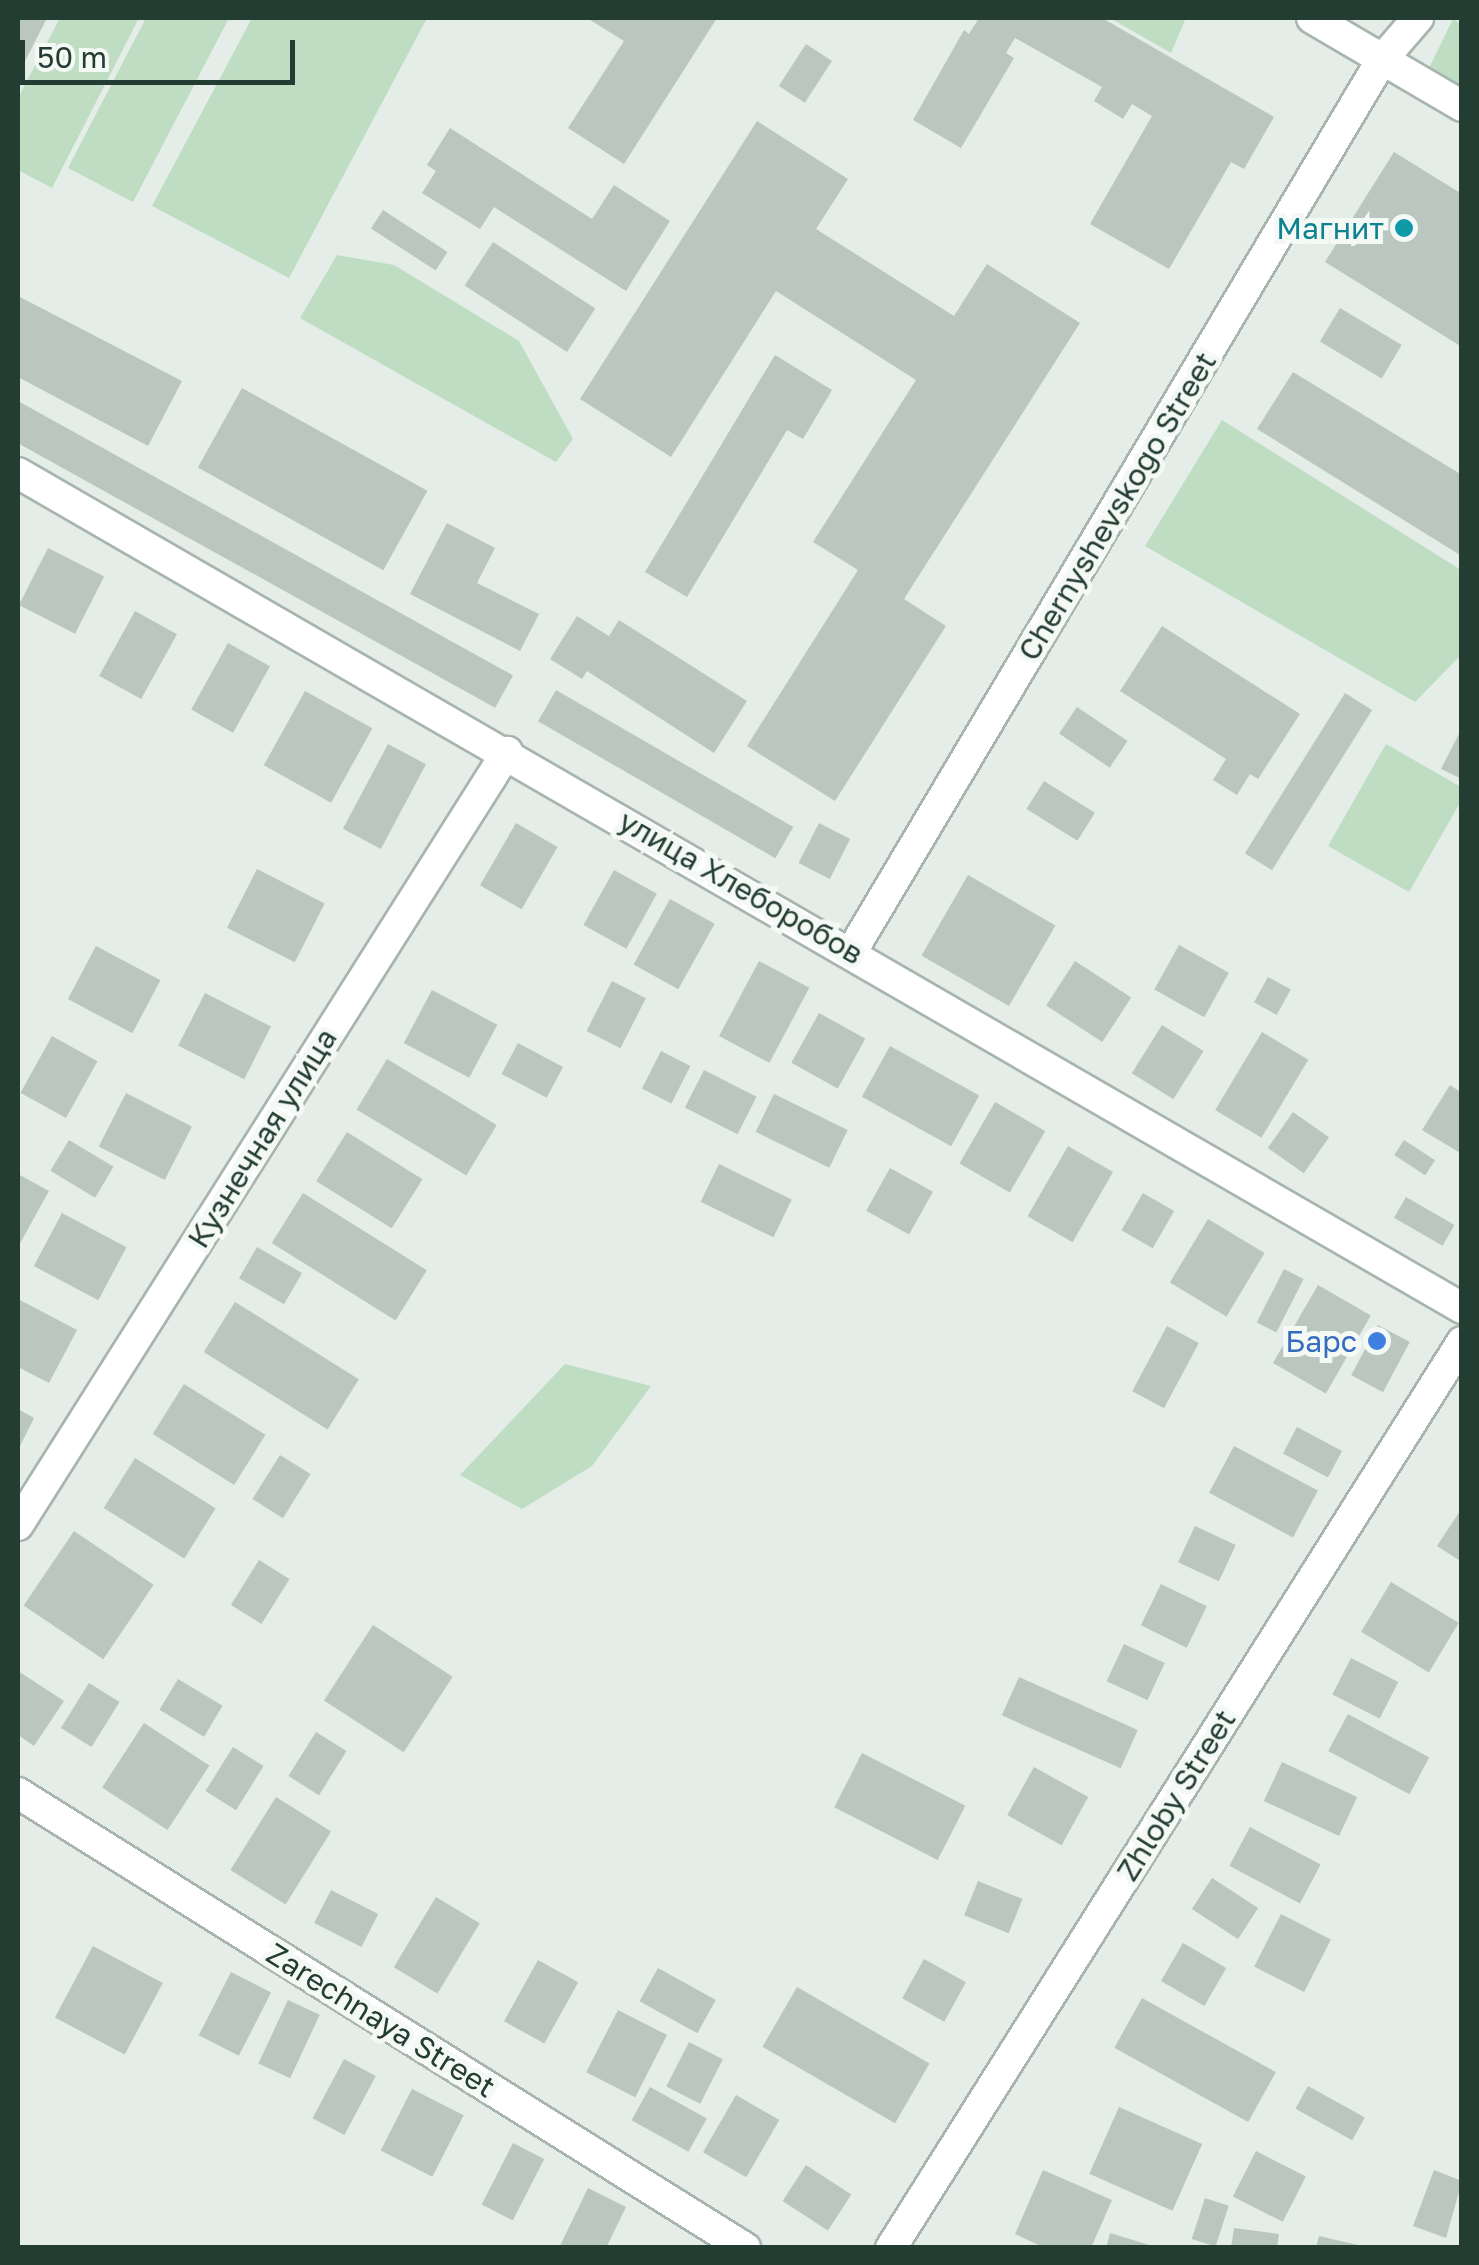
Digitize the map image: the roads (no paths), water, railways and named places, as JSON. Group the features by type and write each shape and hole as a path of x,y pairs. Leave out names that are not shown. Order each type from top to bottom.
{"street":[{"path":"1312,18 1462,106"},
{"name":"Chernyshevskogo Street","path":"1381,61 1386,18"},
{"name":"Chernyshevskogo Street","path":"852,951 1381,61 1418,18"},
{"name":"улица Хлеборобов","path":"18,472 852,951 1462,1308"},
{"name":"Кузнечная улица","path":"18,1525 507,752"},
{"name":"Zhloby Street","path":"891,2248 1462,1342"},
{"name":"Zarechnaya Street","path":"18,1793 745,2248"}],"place":[{"name":"Магнит","path":"1404,228"},
{"name":"Барс","path":"1377,1341"}]}
